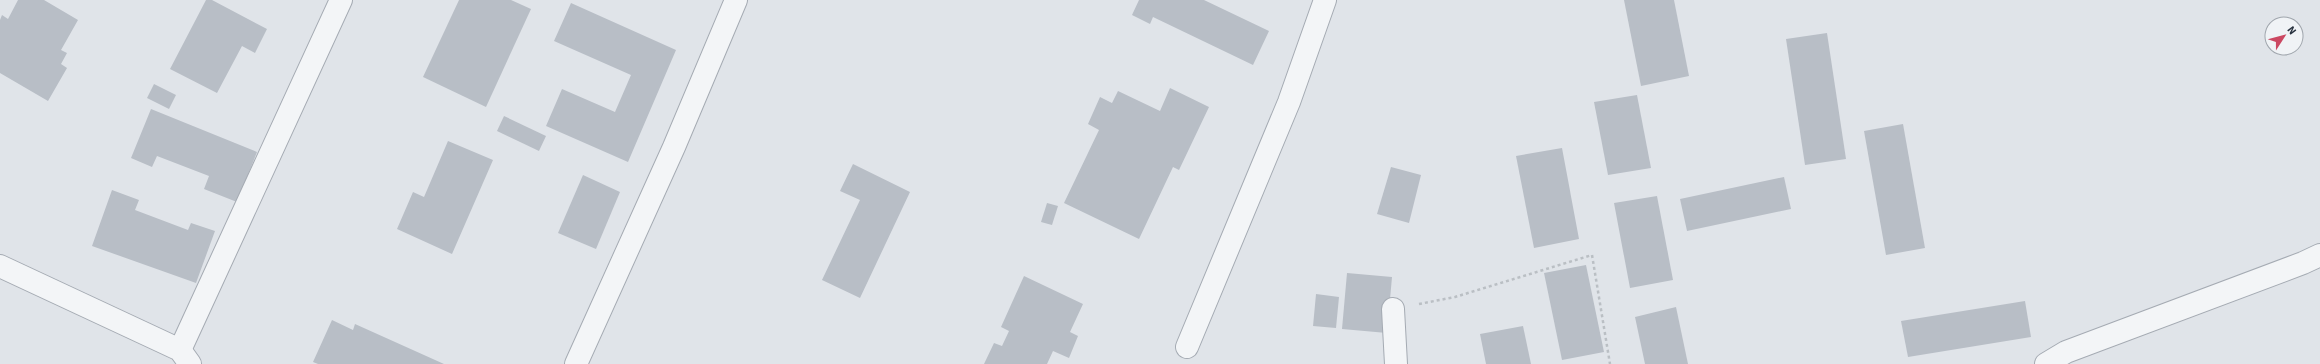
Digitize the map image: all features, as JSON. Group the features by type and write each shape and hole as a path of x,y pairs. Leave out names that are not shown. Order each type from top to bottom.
{"street":[{"path":"0,266 185,357 341,0"},
{"path":"576,364 674,147 736,0"},
{"path":"1187,347 1289,102 1325,0"},
{"path":"2046,364 2066,352 2304,263 2320,255"},
{"path":"1393,309 1396,364"}],"path":[{"path":"1393,309 1455,297 1592,255 1610,364"}],"building":[{"path":"18,0 44,0 78,20 61,50 67,53 61,64 67,68 48,101 0,73 0,20 2,15 8,19"},
{"path":"206,0 212,0 267,29 255,53 242,46 217,93 170,69"},
{"path":"459,0 511,0 531,9 486,107 423,77"},
{"path":"1139,0 1204,0 1269,31 1253,65 1153,17 1150,24 1132,15"},
{"path":"1624,0 1674,0 1689,76 1641,86"},
{"path":"571,3 676,50 628,162 546,126 562,89 615,112 631,75 554,41"},
{"path":"1827,33 1846,159 1805,165 1786,39"},
{"path":"154,84 176,95 169,109 147,98"},
{"path":"1170,88 1209,107 1179,170 1173,167 1139,239 1064,203 1099,130 1088,124 1100,97 1112,103 1118,91 1160,111"},
{"path":"1637,95 1651,168 1608,175 1594,102"},
{"path":"151,109 257,152 237,202 204,189 209,176 157,156 152,167 131,158"},
{"path":"504,116 546,136 539,151 497,131"},
{"path":"1903,124 1925,248 1886,255 1864,131"},
{"path":"448,141 493,160 452,254 397,229 413,192 424,197"},
{"path":"1562,148 1579,239 1534,248 1516,156"},
{"path":"853,164 910,192 860,298 822,280 860,200 840,191"},
{"path":"1391,167 1421,175 1409,223 1377,214"},
{"path":"583,175 620,192 596,249 558,233"},
{"path":"1784,177 1791,209 1687,231 1680,199"},
{"path":"112,190 139,200 135,210 188,230 191,223 215,231 196,283 92,246"},
{"path":"1657,196 1673,280 1630,288 1614,203"},
{"path":"1047,203 1058,206 1052,225 1041,222"},
{"path":"1586,265 1604,352 1562,360 1544,273"},
{"path":"1347,273 1392,277 1387,333 1342,329"},
{"path":"1024,276 1083,304 1070,332 1078,336 1069,358 1053,351 1047,364 984,364 994,343 1002,346 1009,331 1001,327"},
{"path":"1316,294 1339,297 1336,328 1313,326"},
{"path":"2025,301 2031,337 1908,357 1901,321"},
{"path":"1676,307 1688,364 1645,364 1635,317"},
{"path":"332,320 353,330 355,324 444,364 318,364 313,362"},
{"path":"1523,326 1531,364 1486,364 1480,334"}]}
